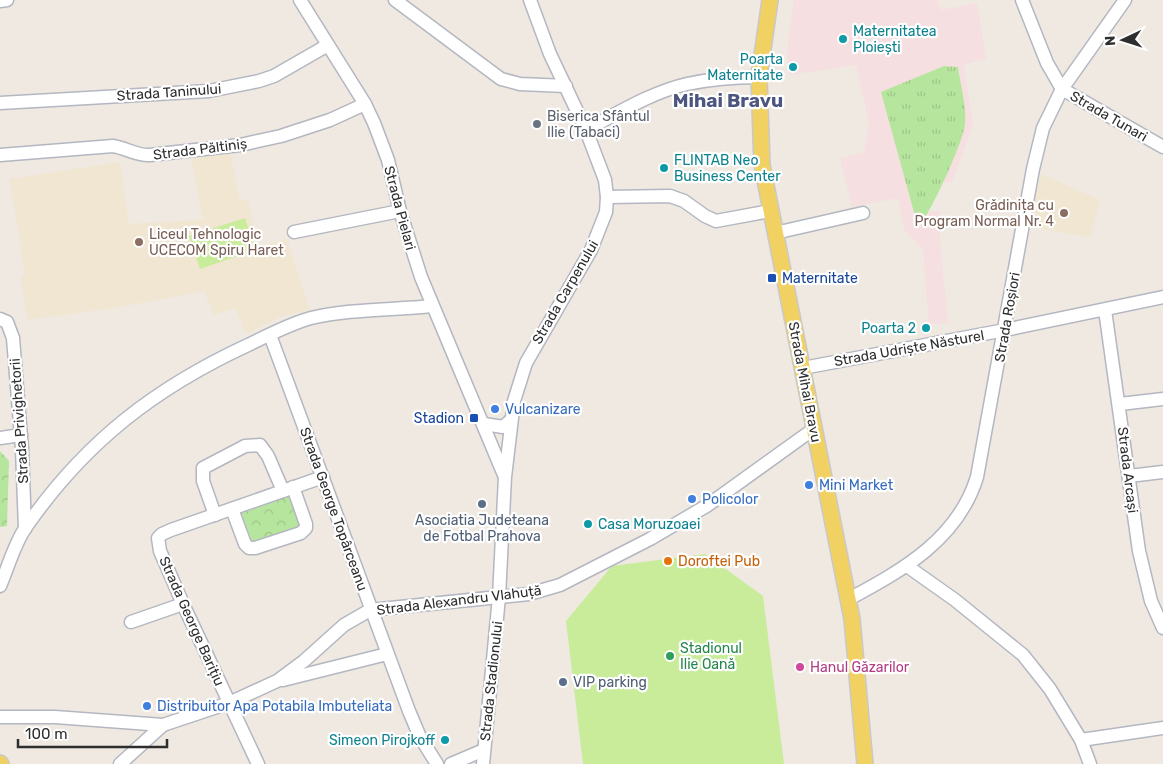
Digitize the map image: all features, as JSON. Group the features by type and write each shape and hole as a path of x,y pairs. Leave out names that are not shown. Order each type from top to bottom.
{"main road":[{"name":"Strada Mihai Bravu","path":"770,0 759,77 760,146 770,212 849,599 856,648 864,764"}],"street":[{"path":"0,1 7,0"},
{"name":"Strada Pielari","path":"300,0 365,104 388,160 400,211 432,306 505,477 499,597"},
{"path":"395,0 501,79 520,84 566,86"},
{"name":"Strada Carpenului","path":"505,477 511,420 517,386 526,363 591,250 606,212 607,197 605,180 586,130 530,0"},
{"name":"Strada Tunari","path":"1022,0 1047,63 1062,89 1163,147"},
{"name":"Strada Roșiori","path":"849,599 907,566 947,532 961,515 972,496 1005,330 1032,169 1042,128 1062,89 1125,0"},
{"name":"Strada Taninului","path":"0,103 209,90 243,85 274,76 328,45"},
{"path":"586,130 660,93 686,84 712,79 759,77"},
{"name":"Strada Păltiniș","path":"0,154 113,146 124,147 141,156 150,156 240,144 302,130 365,104"},
{"path":"607,197 670,196 684,201 705,216 716,221 770,212"},
{"path":"294,232 400,211"},
{"path":"775,233 863,212"},
{"name":"Strada Udriște Năsturel","path":"803,368 1005,330 1163,297"},
{"path":"0,586 25,529 92,449 121,422 154,396 202,366 305,320 330,315 432,306"},
{"name":"Strada Arcași","path":"1105,310 1144,577 1163,628"},
{"name":"Strada Privighetorii","path":"0,320 7,322 12,338 21,435 25,529"},
{"name":"Strada George Topârceanu","path":"270,335 387,654 420,737 438,764"},
{"path":"1120,404 1163,399"},
{"path":"484,424 503,427 511,420"},
{"name":"Strada Alexandru Vlahuță","path":"0,717 55,717 163,725 229,703 277,681 304,661 344,625 370,610 529,594 552,588 650,539 708,505 815,428"},
{"path":"0,438 21,435"},
{"path":"232,509 245,544 249,548 255,548 301,533 306,528 306,524 288,489 264,449 254,444 245,446 203,468 203,481 215,515 288,489 323,477"},
{"path":"1128,476 1163,472"},
{"name":"Strada George Barițiu","path":"215,515 162,534 158,538 160,551 258,764"},
{"path":"907,566 963,606 1023,655 1050,689 1081,740 1090,764"},
{"name":"Strada Stadionului","path":"482,764 499,597"},
{"path":"131,622 183,604"},
{"path":"277,681 387,654"},
{"path":"120,764 163,725"},
{"path":"1081,740 1163,728"},
{"path":"451,764 484,750"}],"shaded area":[{"path":"794,0 937,0 941,10 977,3 986,59 964,65 973,126 952,182 910,184 922,212 941,211 938,219 948,323 929,324 923,250 904,229 898,198 852,207 840,158 864,152 869,123 856,65 789,75 787,53"},
{"name":"Liceul Tehnologic UCECOM Spiru Haret","path":"230,152 240,201 248,200 258,246 287,239 310,310 282,316 246,334 235,308 214,315 204,291 120,307 27,320 21,276 25,275 10,179 120,162 129,224 203,220 191,158"},
{"name":"Grădinița cu Program Normal Nr. 4","path":"1041,174 1100,200 1090,237 1029,227"},
{"name":"Poarta 2","path":"929,324 930,332 922,333 921,325"}],"green space":[{"path":"944,66 958,67 964,103 965,124 960,144 948,172 924,219 915,216 881,92"},
{"path":"245,218 255,250 200,269 189,236"},
{"path":"0,451 9,461 7,526 0,527"},
{"path":"290,495 301,527 253,544 241,513"},
{"name":"Stadionul Ilie Oană","path":"705,554 763,596 784,764 583,764 566,621 612,566"}],"place":[{"name":"Maternitatea Ploiești","path":"843,39"},
{"name":"Poarta Maternitate","path":"793,67"},
{"name":"Biserica Sfântul Ilie (Tabaci)","path":"537,124"},
{"name":"FLINTAB Neo Business Center","path":"664,168"},
{"name":"Grădinița cu Program Normal Nr. 4","path":"1064,213"},
{"name":"Liceul Tehnologic UCECOM Spiru Haret","path":"139,242"},
{"name":"Maternitate","path":"772,278"},
{"name":"Poarta 2","path":"926,328"},
{"name":"Vulcanizare","path":"495,409"},
{"name":"Stadion","path":"474,418"},
{"name":"Mini Market","path":"809,485"},
{"name":"Policolor","path":"692,499"},
{"name":"Asociatia Judeteana de Fotbal Prahova","path":"482,504"},
{"name":"Casa Moruzoaei","path":"588,524"},
{"name":"Doroftei Pub","path":"668,561"},
{"name":"Stadionul Ilie Oană","path":"670,656"},
{"name":"Hanul Găzarilor","path":"800,667"},
{"name":"VIP parking","path":"563,682"},
{"name":"Distribuitor Apa Potabila Imbuteliata","path":"147,706"},
{"name":"Simeon Pirojkoff","path":"445,740"}],"district":[{"name":"Mihai Bravu","path":"728,100"}]}
